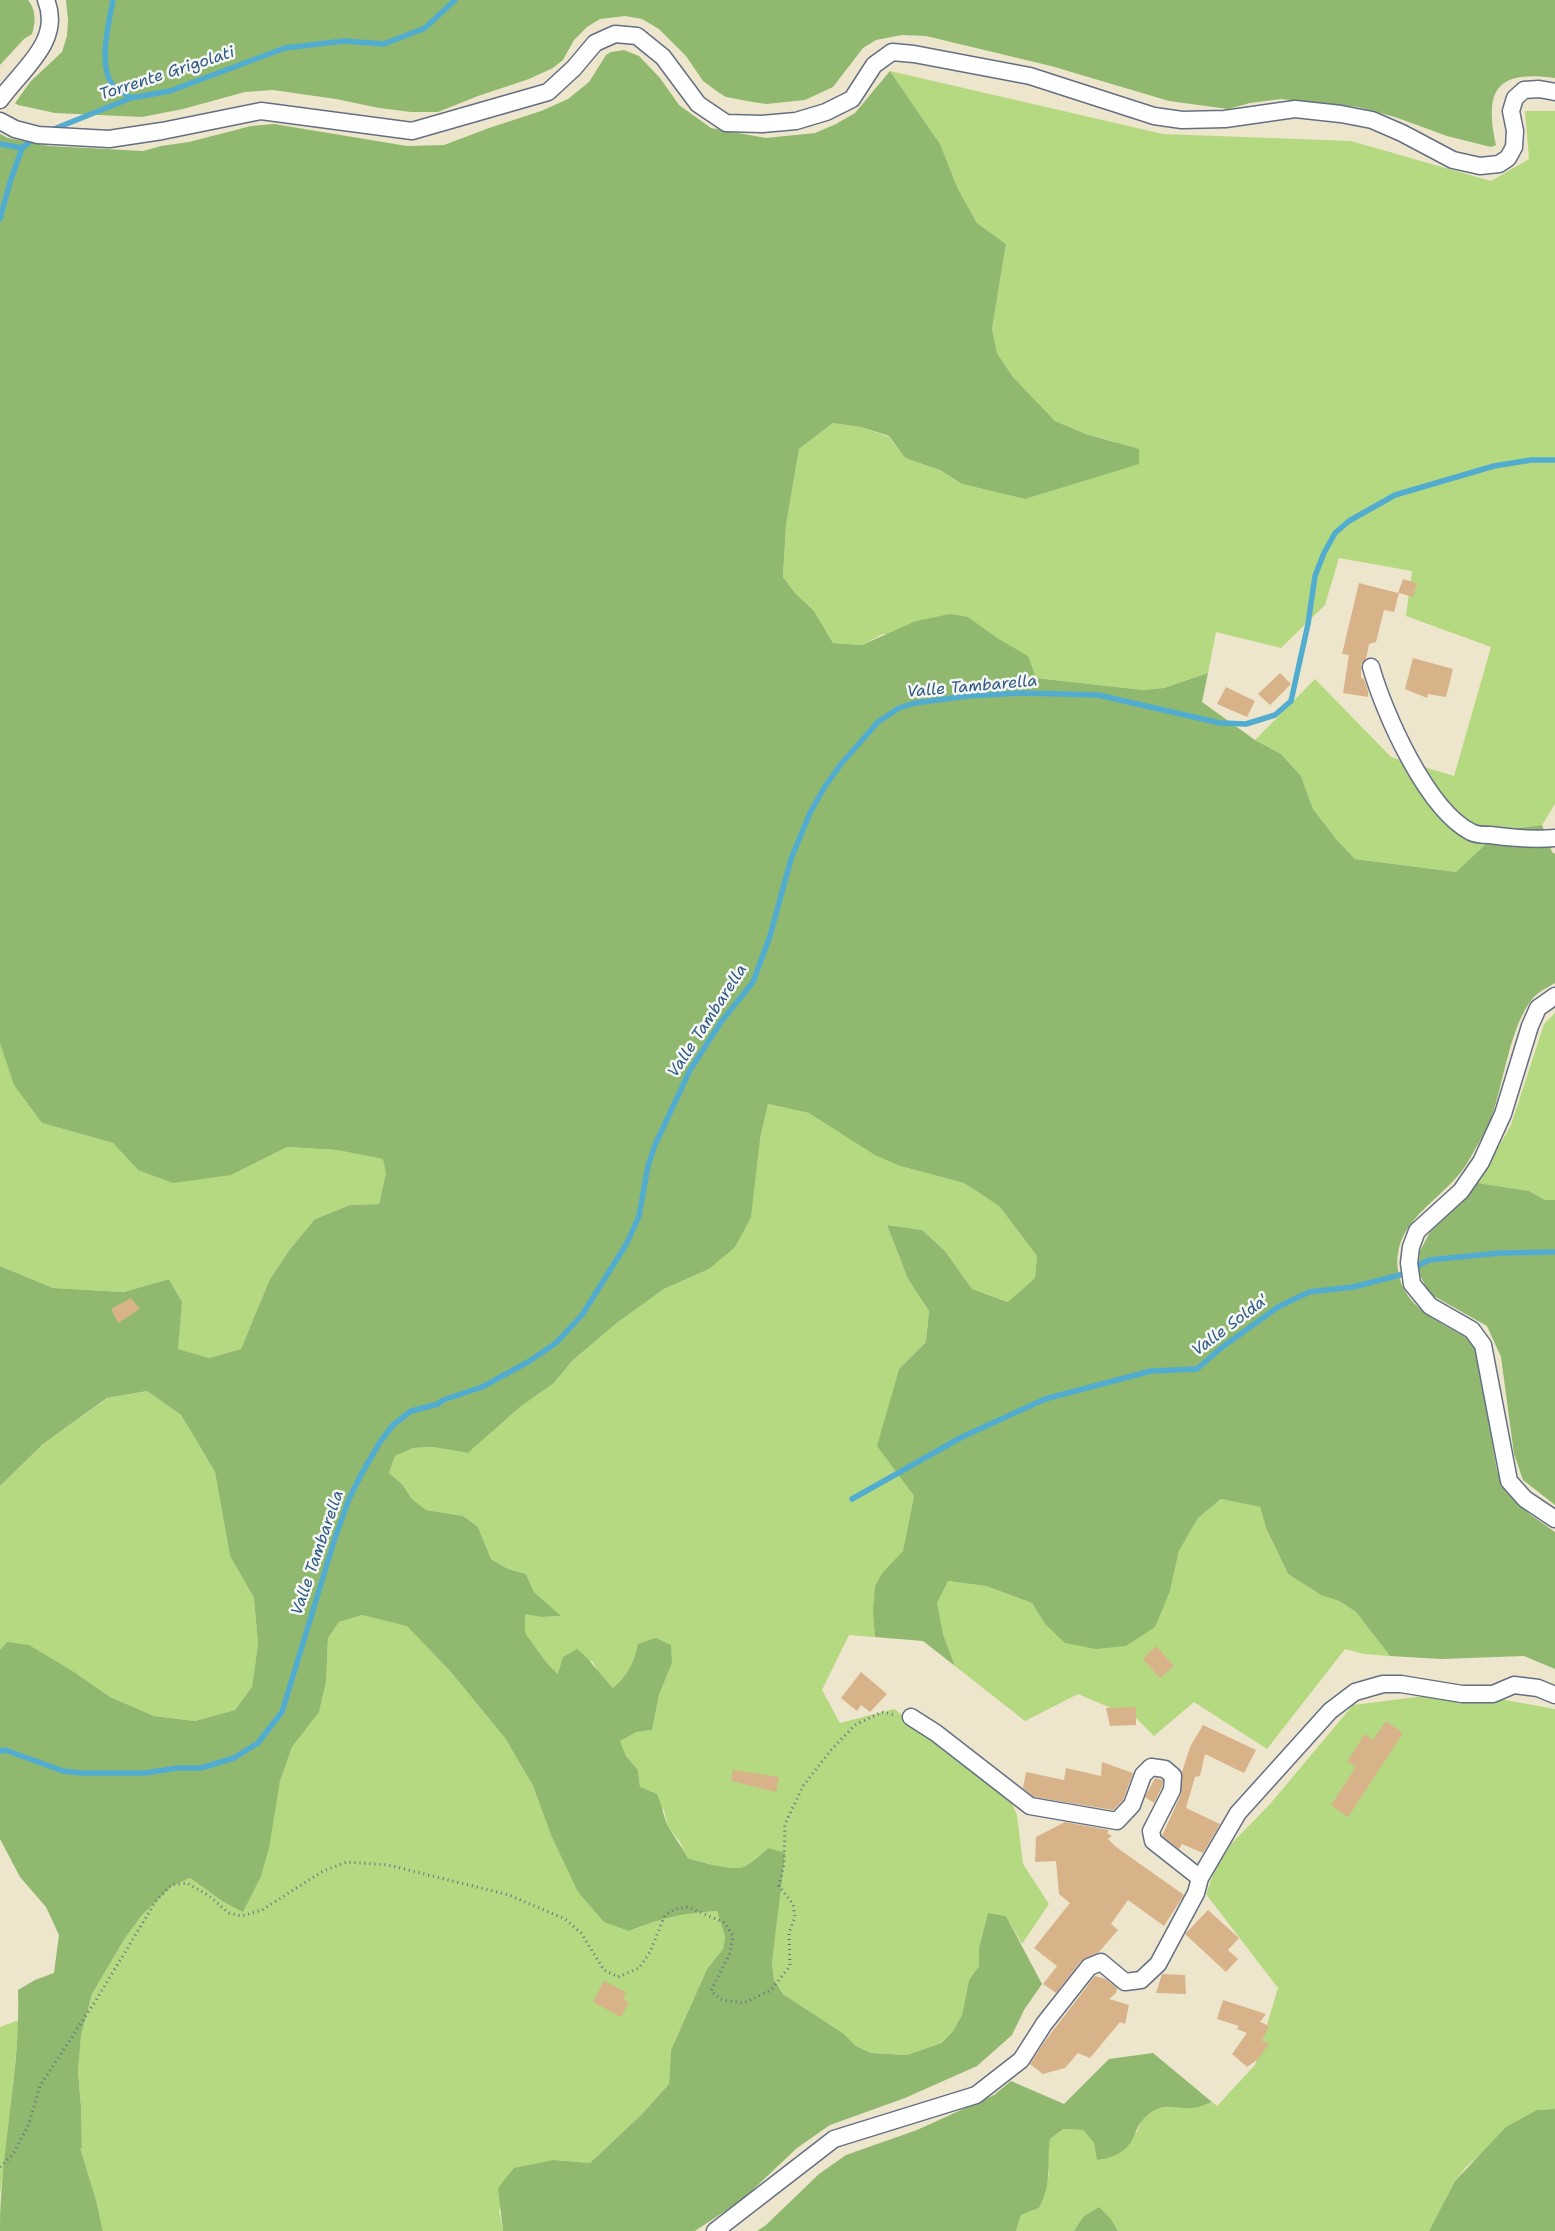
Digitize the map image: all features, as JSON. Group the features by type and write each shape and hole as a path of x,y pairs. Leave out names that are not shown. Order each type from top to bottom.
{"street":[{"path":"0,100 43,48 51,22 46,0"},
{"path":"0,121 15,129 38,135 109,139 162,131 261,111 412,131 548,92 574,68 595,43 615,34 637,36 663,57 698,104 726,122 762,124 796,121 826,112 852,99 874,65 892,52 914,54 1030,76 1154,116 1182,120 1226,119 1295,109 1357,117 1372,120 1402,133 1453,160 1480,166 1498,164 1508,158 1511,153 1515,131 1511,111 1515,98 1524,90 1539,89 1555,92"},
{"path":"1371,667 1386,710 1422,782 1447,813 1472,833 1531,840 1555,838"},
{"path":"1555,996 1538,1008 1535,1014 1503,1114 1481,1162 1461,1191 1417,1231 1411,1247 1409,1263 1412,1284 1430,1306 1472,1330 1483,1345 1509,1480 1525,1499 1555,1519"},
{"path":"715,2231 834,2139 976,2095 1021,2060 1044,2024 1090,1967 1101,1962 1125,1982 1140,1980 1158,1964 1173,1939 1196,1893 1200,1878 1238,1813 1330,1710 1355,1692 1383,1684 1392,1684 1427,1687 1462,1694 1493,1694 1514,1685 1538,1688 1555,1695"},
{"path":"911,1717 936,1732 1030,1806 1118,1821 1132,1804 1143,1775 1150,1767 1165,1769 1173,1776 1172,1790 1151,1831 1152,1841 1200,1878"}],"path":[{"path":"0,2167 12,2154 29,2124 40,2086 96,2000 156,1901 171,1886 187,1884 208,1895 229,1913 242,1916 262,1910 323,1871 347,1862 388,1865 509,1895 565,1919 581,1933 604,1970 618,1977 639,1968 650,1952 665,1915 675,1909 688,1907 726,1923 732,1936 730,1953 711,1991 722,2000 744,2003 771,1990 790,1966 789,1934 795,1917 793,1904 778,1886 784,1864 784,1824 802,1786 830,1750 855,1725 882,1712 911,1717"}],"green space":[{"path":"0,0 28,0 33,8 35,21 32,34 24,39 0,65"},
{"path":"66,0 1555,0 1555,78 1519,77 1507,81 1499,88 1494,98 1492,110 1496,145 1491,147 1447,136 1395,117 1358,107 1281,99 1250,103 1228,109 1169,101 1051,66 926,36 902,35 876,40 863,48 833,87 805,100 766,104 726,97 703,81 686,56 659,29 642,19 625,16 600,19 587,27 574,40 563,60 553,68 529,79 438,112 411,112 379,108 336,99 273,90 245,92 183,109 142,117 55,113 18,105 15,103 31,81 62,52 67,36"},
{"path":"624,50 639,56 660,78 679,105 711,128 766,138 815,133 836,124 855,113 890,71 940,144 958,189 977,223 1006,244 992,329 997,353 1013,377 1055,421 1086,434 1139,449 1139,464 1025,499 962,484 940,470 905,458 889,436 861,427 833,423 799,449 786,525 783,577 795,593 814,611 833,643 862,645 916,621 950,614 968,617 997,638 1028,656 1036,678 1143,690 1164,688 1208,673 1202,702 1255,740 1281,754 1301,776 1313,809 1337,840 1355,859 1456,872 1488,842 1511,829 1542,825 1552,852 1555,854 1555,983 1535,996 1525,1010 1513,1038 1492,1116 1487,1127 1459,1174 1412,1222 1403,1236 1398,1252 1398,1270 1408,1296 1417,1306 1428,1315 1475,1343 1497,1471 1506,1492 1528,1513 1555,1532 1555,1669 1524,1656 1441,1659 1390,1656 1356,1612 1339,1601 1321,1595 1288,1574 1266,1528 1260,1507 1221,1499 1198,1518 1179,1551 1170,1591 1155,1627 1126,1646 1096,1649 1065,1643 1045,1624 1032,1603 986,1586 948,1581 937,1603 943,1634 955,1666 923,1641 875,1637 873,1614 875,1586 883,1572 903,1551 914,1496 877,1446 899,1369 926,1342 929,1311 908,1279 887,1225 922,1230 945,1251 972,1289 1008,1302 1035,1278 1037,1256 999,1206 964,1183 900,1166 875,1155 809,1113 768,1104 760,1139 751,1217 735,1247 709,1269 664,1289 618,1322 572,1361 554,1383 520,1407 468,1453 433,1447 413,1448 395,1456 389,1473 402,1484 412,1499 426,1510 463,1516 478,1527 491,1559 508,1569 526,1574 534,1592 561,1616 542,1617 525,1614 525,1633 547,1663 558,1674 563,1657 577,1649 613,1688 630,1668 638,1644 656,1638 671,1645 672,1663 659,1695 652,1730 636,1732 620,1741 626,1756 638,1770 640,1787 657,1794 667,1825 688,1858 700,1862 738,1868 756,1859 768,1848 785,1853 772,1963 774,1980 783,1994 844,2034 856,2046 871,2053 907,2055 941,2043 953,2031 962,2015 969,1980 979,1966 979,1948 988,1913 1006,1916 1042,1984 1024,2010 1012,2035 977,2066 905,2098 830,2125 797,2148 743,2199 695,2231 503,2231 498,2188 514,2168 554,2160 590,2163 642,2114 669,2084 671,2050 707,1969 723,1949 725,1937 717,1911 672,1917 629,1931 604,1922 578,1892 551,1835 533,1786 505,1738 450,1671 407,1626 362,1615 339,1622 328,1638 326,1682 319,1712 292,1747 280,1781 269,1848 261,1876 243,1912 222,1901 190,1878 172,1886 142,1915 125,1938 92,1994 81,2036 78,2071 82,2149 80,2147 103,2231 0,2231 3,2171 14,2080 18,1990 35,1980 54,1973 59,1935 46,1907 20,1877 0,1839 0,1650 7,1642 29,1645 74,1672 110,1697 154,1716 195,1721 235,1710 252,1687 258,1644 254,1598 230,1556 215,1472 181,1415 147,1391 107,1398 43,1444 0,1486 0,1266 53,1288 124,1292 169,1279 182,1302 178,1349 209,1358 241,1349 269,1281 290,1249 315,1219 350,1205 379,1204 386,1173 383,1159 337,1150 287,1147 231,1175 173,1183 138,1170 113,1143 42,1123 14,1085 0,1043 0,134 8,138 49,146 143,151 189,142 251,126 274,124 407,146 444,145 541,111 568,99 589,82 606,55 611,52"},
{"path":"890,71 1163,134 1351,141 1491,181 1529,159 1525,111 1555,111 1555,804 1542,825 1511,829 1488,842 1456,872 1355,859 1337,840 1313,809 1301,776 1281,754 1255,740 1315,679 1391,757 1454,776 1491,647 1406,616 1412,571 1339,558 1325,605 1281,648 1216,632 1208,673 1164,688 1143,690 1036,678 1027,656 997,638 883,634 862,645 833,643 814,611 795,593 783,577 786,525 799,449 833,423 861,427 889,437 905,458 940,470 962,484 1025,499 1066,486 1116,442 1086,434 1055,421 1013,377 997,353 992,329 1006,244 977,223 958,189 940,144"},
{"path":"1555,1013 1555,1200 1545,1200 1529,1191 1478,1183 1511,1125 1544,1024"},
{"path":"0,1043 42,1123 113,1143 138,1170 231,1175 287,1147 337,1150 384,1159 386,1173 379,1204 350,1205 315,1219 290,1249 269,1281 241,1349 209,1358 177,1349 182,1302 169,1279 124,1292 53,1288 0,1266"},
{"path":"768,1104 809,1113 900,1166 964,1183 999,1206 1037,1256 1035,1278 1009,1302 972,1289 945,1251 922,1230 887,1225 908,1279 929,1311 926,1342 899,1369 878,1446 914,1496 903,1552 883,1572 873,1614 875,1637 849,1635 822,1690 840,1723 894,1709 1005,1788 1017,1815 1023,1864 1049,1904 1022,1944 1006,1916 988,1914 979,1948 979,1966 969,1980 962,2015 953,2031 940,2043 907,2055 871,2053 856,2046 844,2034 783,1994 774,1980 772,1963 780,1889 768,1848 750,1863 738,1868 700,1862 688,1858 680,1842 668,1827 664,1810 640,1787 638,1770 626,1756 619,1740 636,1732 652,1730 659,1695 672,1663 639,1644 630,1668 613,1688 601,1676 592,1661 559,1675 547,1663 525,1633 525,1613 542,1617 560,1616 534,1592 526,1574 508,1569 491,1559 478,1527 463,1516 426,1510 412,1499 402,1484 389,1473 395,1456 413,1448 433,1447 468,1453 520,1407 554,1383 572,1361 618,1322 664,1289 709,1269 760,1139"},
{"path":"1478,1183 1529,1191 1545,1200 1555,1200 1555,1505 1523,1480 1514,1454 1501,1357 1487,1326 1430,1294 1418,1272 1420,1251 1430,1232 1459,1205"},
{"path":"147,1391 181,1415 215,1472 230,1556 254,1598 258,1644 252,1687 235,1710 195,1721 154,1716 110,1697 74,1672 7,1642 0,1650 0,1486 43,1444 108,1398"},
{"path":"1221,1499 1260,1507 1266,1528 1288,1574 1321,1595 1339,1601 1356,1612 1390,1656 1364,1654 1345,1649 1267,1749 1194,1702 1154,1736 1137,1719 1078,1694 1025,1721 955,1666 943,1634 936,1603 948,1581 986,1586 1032,1603 1045,1624 1170,1591 1179,1551 1198,1518"},
{"path":"362,1615 407,1625 450,1671 505,1738 533,1786 551,1835 629,1931 672,1917 717,1911 725,1937 723,1949 707,1969 671,2050 669,2084 642,2114 590,2163 554,2160 499,2210 503,2231 103,2231 79,2143 82,2147 78,2071 81,2036 92,1994 125,1938 142,1915 172,1886 190,1878 222,1901 274,1811 280,1781 292,1747 319,1711 326,1682 328,1638 339,1622"},
{"path":"1441,1694 1500,1699 1555,1709 1555,2109 1537,2110 1522,2119 1466,2167 1455,2181 1429,2231 1118,2231 1111,2219 1083,2217 1074,2231 1016,2231 1021,2215 1039,2208 1049,2175 1047,2156 1050,2139 1065,2129 1083,2130 1094,2143 1137,2132 1143,2116 1158,2108 1175,2106 1192,2108 1212,2102 1217,2106 1255,2065 1278,1988 1206,1894 1214,1872 1231,1844 1270,1804 1353,1705"},
{"path":"19,2020 9,2132 0,2194 0,2027"},
{"path":"1153,2053 1212,2102 1193,2108 1164,2107 1155,2110 1146,2116 1140,2124 1129,2145 1112,2156 1097,2160 1094,2143 1083,2130 1064,2129 1050,2139 1048,2182 1039,2208 1021,2215 1016,2231 757,2231 766,2225 819,2174 846,2155 917,2130 994,2095 1011,2081 1064,2104 1109,2059"},
{"path":"1555,2109 1555,2231 1429,2231 1455,2181 1506,2127 1537,2110"},
{"path":"1099,2207 1111,2219 1118,2231 1074,2231 1083,2217"}],"building":[{"path":"1403,579 1417,583 1413,597 1399,593 1394,612 1384,610 1376,642 1369,644 1366,659 1361,664 1361,678 1364,679 1368,697 1343,693 1349,655 1342,654 1359,583 1398,593"},
{"path":"1413,658 1453,669 1446,697 1428,694 1427,698 1405,689"},
{"path":"1280,673 1291,684 1270,705 1258,694"},
{"path":"1226,687 1255,701 1247,717 1217,704"},
{"path":"131,1298 140,1309 118,1323 111,1309"},
{"path":"1156,1646 1174,1666 1160,1678 1143,1659"},
{"path":"861,1672 887,1694 870,1712 861,1705 857,1711 841,1698"},
{"path":"1136,1707 1136,1725 1110,1726 1106,1708"},
{"path":"1386,1721 1403,1733 1348,1817 1331,1805 1356,1767 1347,1761 1365,1734 1373,1740"},
{"path":"1203,1725 1256,1750 1244,1773 1205,1754 1200,1776 1195,1777 1186,1808 1220,1824 1203,1853 1182,1844 1179,1849 1162,1836 1181,1794 1182,1772 1190,1747"},
{"path":"1102,1762 1133,1773 1123,1800 1113,1810 1034,1797 1023,1788 1026,1772 1064,1780 1066,1768 1101,1776"},
{"path":"733,1770 779,1777 776,1792 731,1781"},
{"path":"1155,1778 1163,1780 1162,1787 1154,1803 1145,1797"},
{"path":"1065,1822 1109,1830 1107,1833 1112,1836 1108,1839 1116,1847 1184,1895 1164,1926 1128,1900 1111,1924 1118,1930 1098,1953 1081,1961 1056,1993 1043,1984 1057,1966 1034,1948 1070,1903 1059,1894 1056,1861 1035,1862 1036,1837"},
{"path":"1208,1910 1239,1938 1228,1950 1238,1959 1226,1972 1185,1934"},
{"path":"1162,1974 1185,1975 1186,1994 1156,1993"},
{"path":"1095,1976 1106,1979 1117,1988 1116,1993 1109,1999 1129,2005 1125,2024 1120,2022 1090,2058 1078,2053 1065,2068 1043,2074 1030,2064 1045,2041"},
{"path":"604,1981 626,1992 623,1999 629,2002 621,2017 593,2002"},
{"path":"1223,2000 1266,2014 1260,2022 1269,2026 1262,2041 1269,2044 1258,2059 1247,2067 1232,2054 1247,2033 1237,2029 1239,2026 1217,2019"}],"waterway":[{"path":"113,0 107,31 106,66 112,84 131,98"},
{"name":"Torrente Grigolati","path":"49,131 131,98 170,91 285,48 344,41 384,44 425,28 455,0"},
{"name":"Torrente Grigolati","path":"0,144 22,148 36,137"},
{"path":"0,219 22,148"},
{"name":"Valle Tambarella","path":"0,1751 5,1750 63,1771 81,1773 145,1773 177,1768 201,1768 234,1758 258,1743 282,1712 335,1538 349,1499 380,1442 393,1425 411,1411 438,1404 443,1400 482,1387 528,1362 556,1343 582,1315 627,1243 639,1216 648,1166 655,1145 690,1070 721,1022 753,982 770,936 791,859 810,813 824,788 841,764 878,722 899,708 915,703 968,696 1021,693 1098,695 1220,723 1246,724 1275,715 1291,701 1308,624 1315,576 1324,553 1335,533 1349,521 1395,495 1494,466 1531,460 1555,460"},
{"name":"Valle Solda'","path":"852,1499 962,1437 1045,1399 1151,1371 1197,1369 1221,1348 1278,1307 1309,1292 1353,1287 1400,1275 1429,1260 1500,1253 1555,1252"}]}
